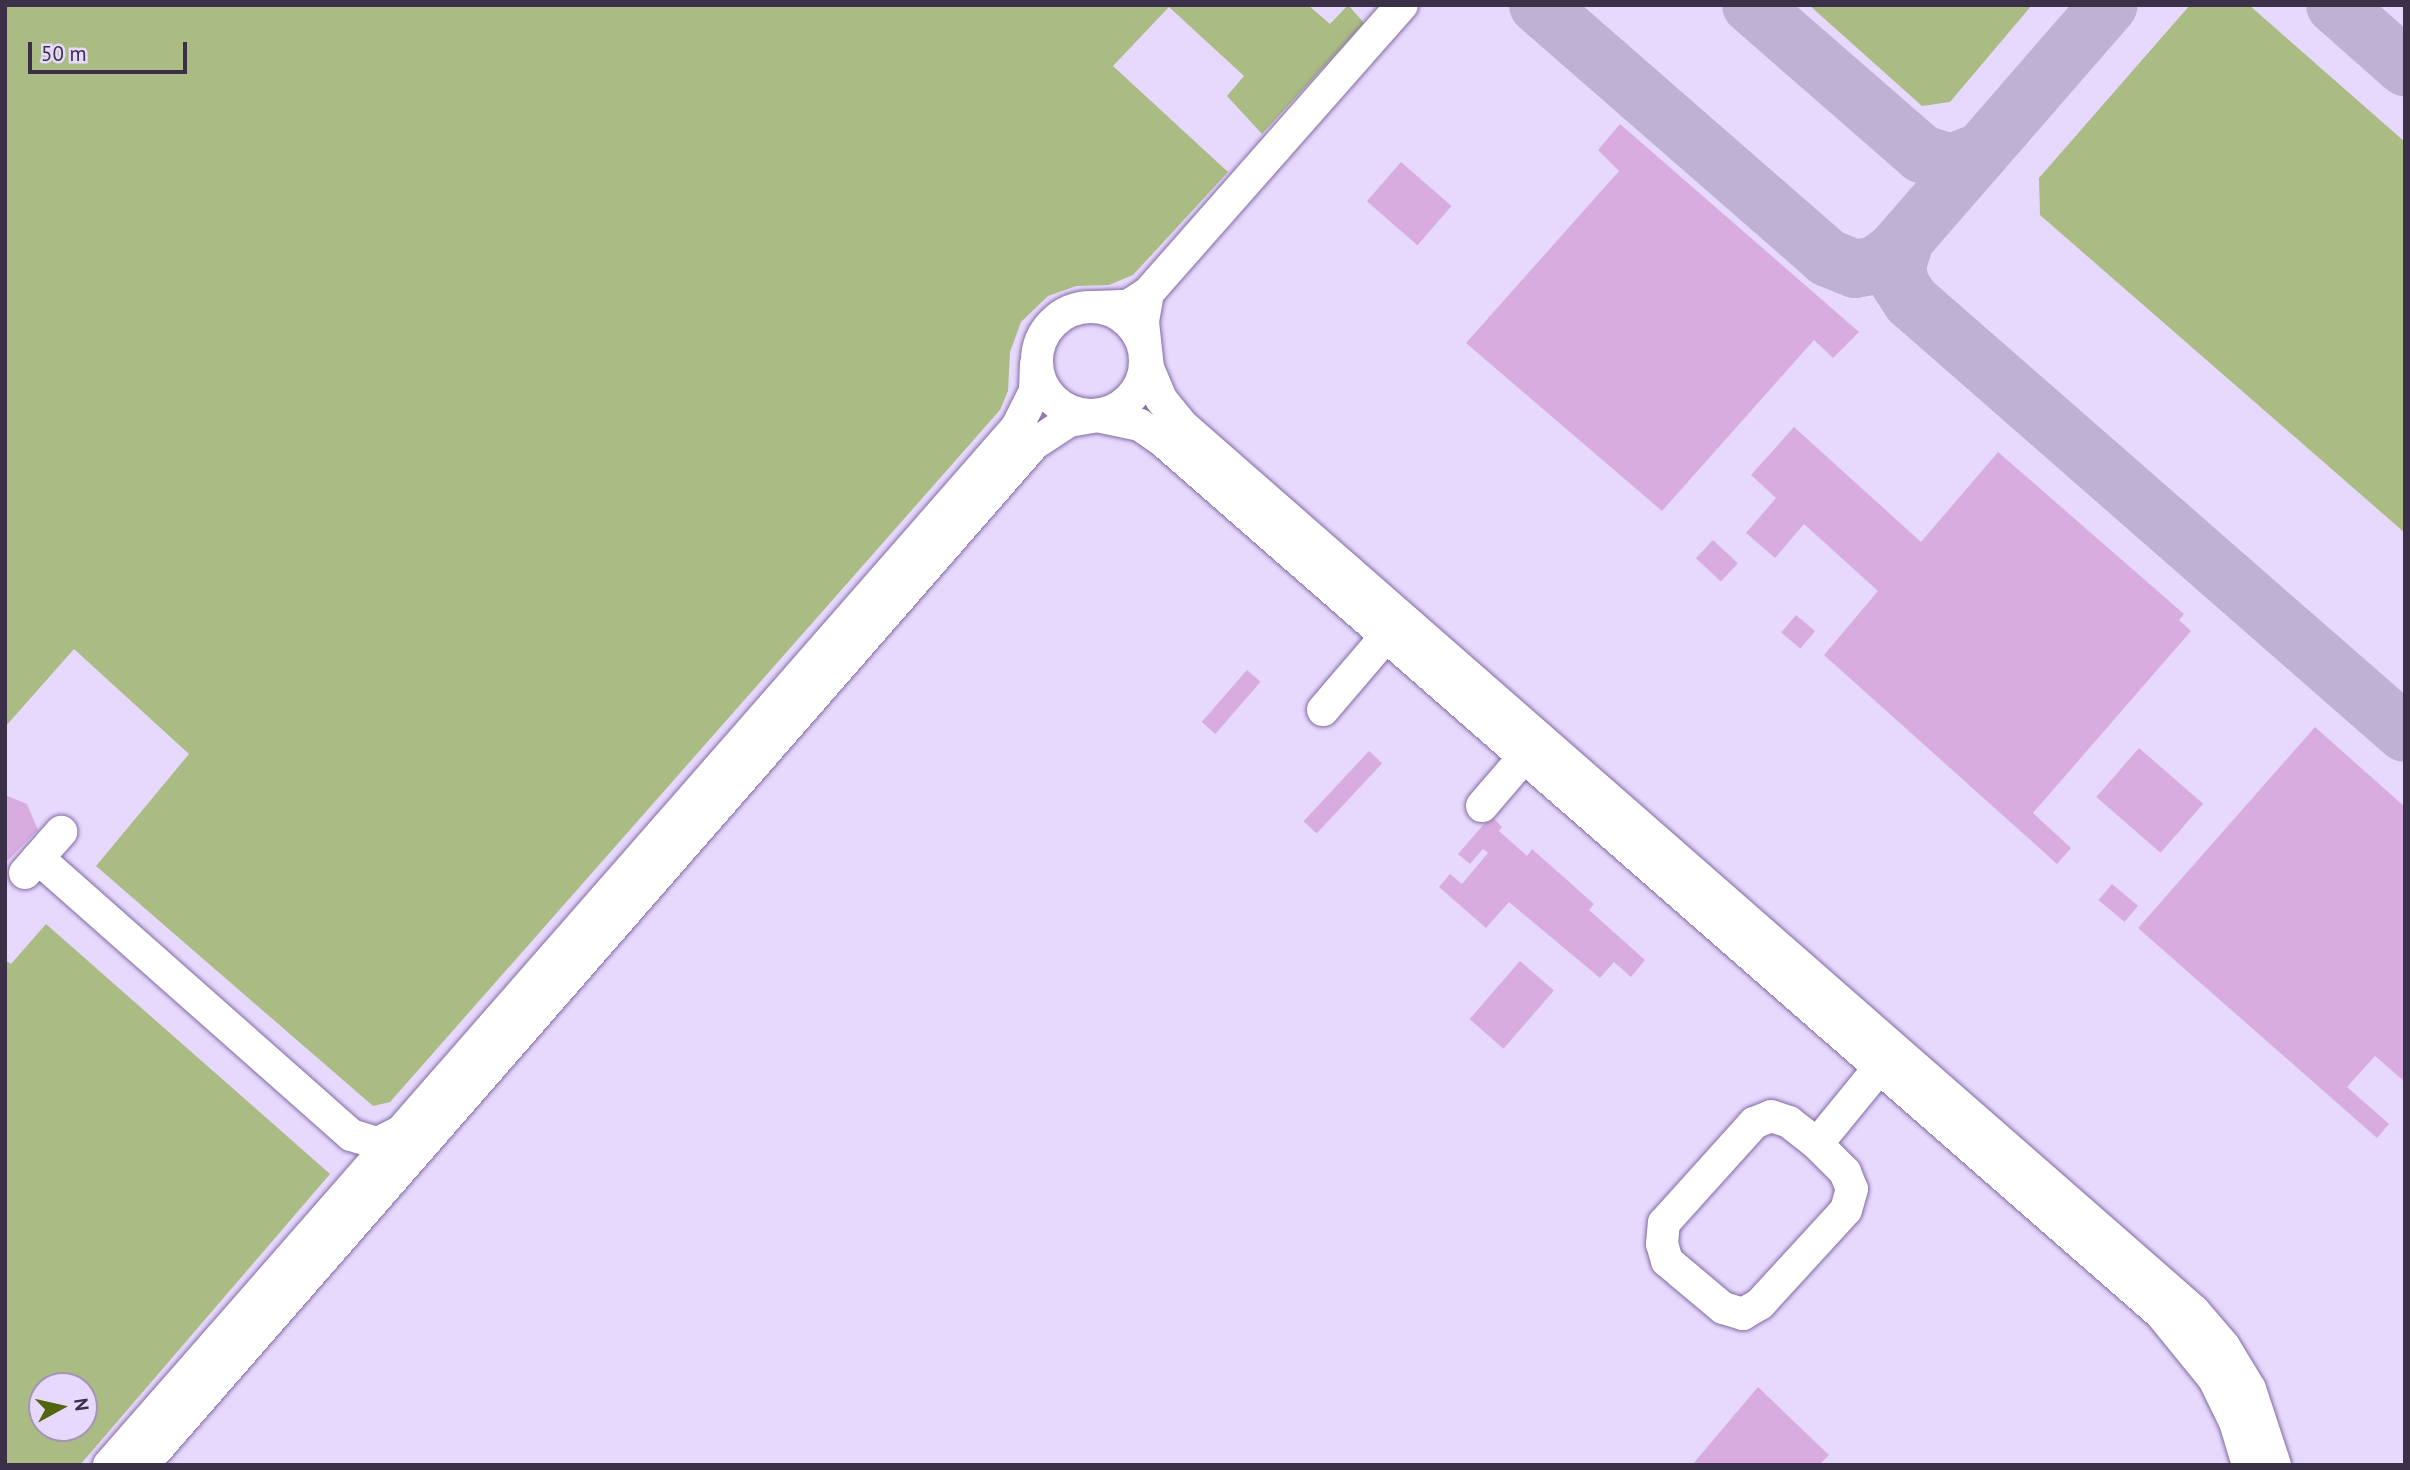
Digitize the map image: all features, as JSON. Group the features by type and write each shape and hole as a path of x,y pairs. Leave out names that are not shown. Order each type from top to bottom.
{"street":[{"path":"478,1062 1017,427 1035,391 1036,364 1041,339 1058,318 1095,307 1128,306 1149,293 1402,5"},
{"path":"109,1465 209,1370 478,1062 1034,444 1069,421 1112,412 1135,394 1142,381 1149,293"},
{"path":"1095,307 1122,316 1140,338 1161,399 1182,425 1394,627 1524,757 2176,1329 2225,1400 2248,1465"},
{"path":"1036,364 1039,379 1056,403 1075,413 1126,420 1153,433 1394,627 2194,1311 2244,1378 2275,1465"},
{"path":"1323,710 1394,627"},
{"path":"1482,806 1524,757"},
{"path":"61,832 31,866 351,1135 378,1143 401,1131"},
{"path":"1817,1144 1879,1068"},
{"path":"230,1346 358,1181 401,1131 457,1086"},
{"path":"1771,1116 1790,1122 1817,1144 1845,1172 1852,1189 1846,1210 1760,1304 1743,1314 1724,1308 1667,1261 1662,1244 1664,1223 1754,1123 1771,1116"},
{"path":"351,1135 362,1158 358,1181"},
{"path":"142,1465 209,1370"}],"green space":[{"path":"5,5 1308,5 1330,24 1348,5 1364,23 1262,134 1227,96 1244,76 1169,7 1113,66 1228,172 1133,275 1109,285 1076,286 1048,296 1021,322 1010,352 1008,391 1000,410 390,1102 373,1106 96,866 189,754 74,649 5,727"},
{"path":"1809,5 2032,5 1950,102 1922,106"},
{"path":"2190,5 2249,5 2405,142 2405,533 2040,215 2039,178"},
{"path":"46,924 330,1174 80,1465 5,1465 5,960 11,964"}],"building":[{"path":"1620,124 1859,332 1833,358 1814,340 1662,511 1466,343 1619,171 1598,150"},
{"path":"1401,162 1452,206 1417,245 1367,201"},
{"path":"1794,427 1921,542 1998,452 2184,614 2179,620 2191,631 2033,813 2071,848 2057,864 1824,655 1878,591 1804,524 1775,558 1746,533 1776,498 1751,475"},
{"path":"1713,540 1738,563 1721,581 1696,558"},
{"path":"1796,615 1815,631 1800,649 1781,633"},
{"path":"1247,670 1261,682 1215,734 1202,722"},
{"path":"2315,727 2405,807 2405,1082 2375,1056 2347,1087 2389,1124 2377,1138 2138,928"},
{"path":"2139,748 2203,804 2161,853 2096,797"},
{"path":"1369,751 1382,763 1317,833 1304,821"},
{"path":"5,795 27,804 38,830 5,863"},
{"path":"1494,819 1502,827 1499,831 1527,856 1532,849 1594,904 1589,910 1645,960 1631,977 1614,962 1600,978 1509,902 1486,928 1439,887 1450,874 1462,884 1488,853 1483,849 1470,864 1458,854 1484,824"},
{"path":"2112,884 2138,906 2125,922 2099,900"},
{"path":"1520,961 1554,991 1503,1049 1469,1019"},
{"path":"1758,1387 1829,1455 1819,1465 1692,1465"}],"taxiway":[{"path":"1538,5 1828,258 1855,269 1876,265 1894,252 2109,5"},
{"path":"1751,5 1922,154 1951,163 1982,151"},
{"path":"2335,5 2405,67"},
{"path":"1905,240 1897,266 1900,284 1911,301 2405,733"}]}
